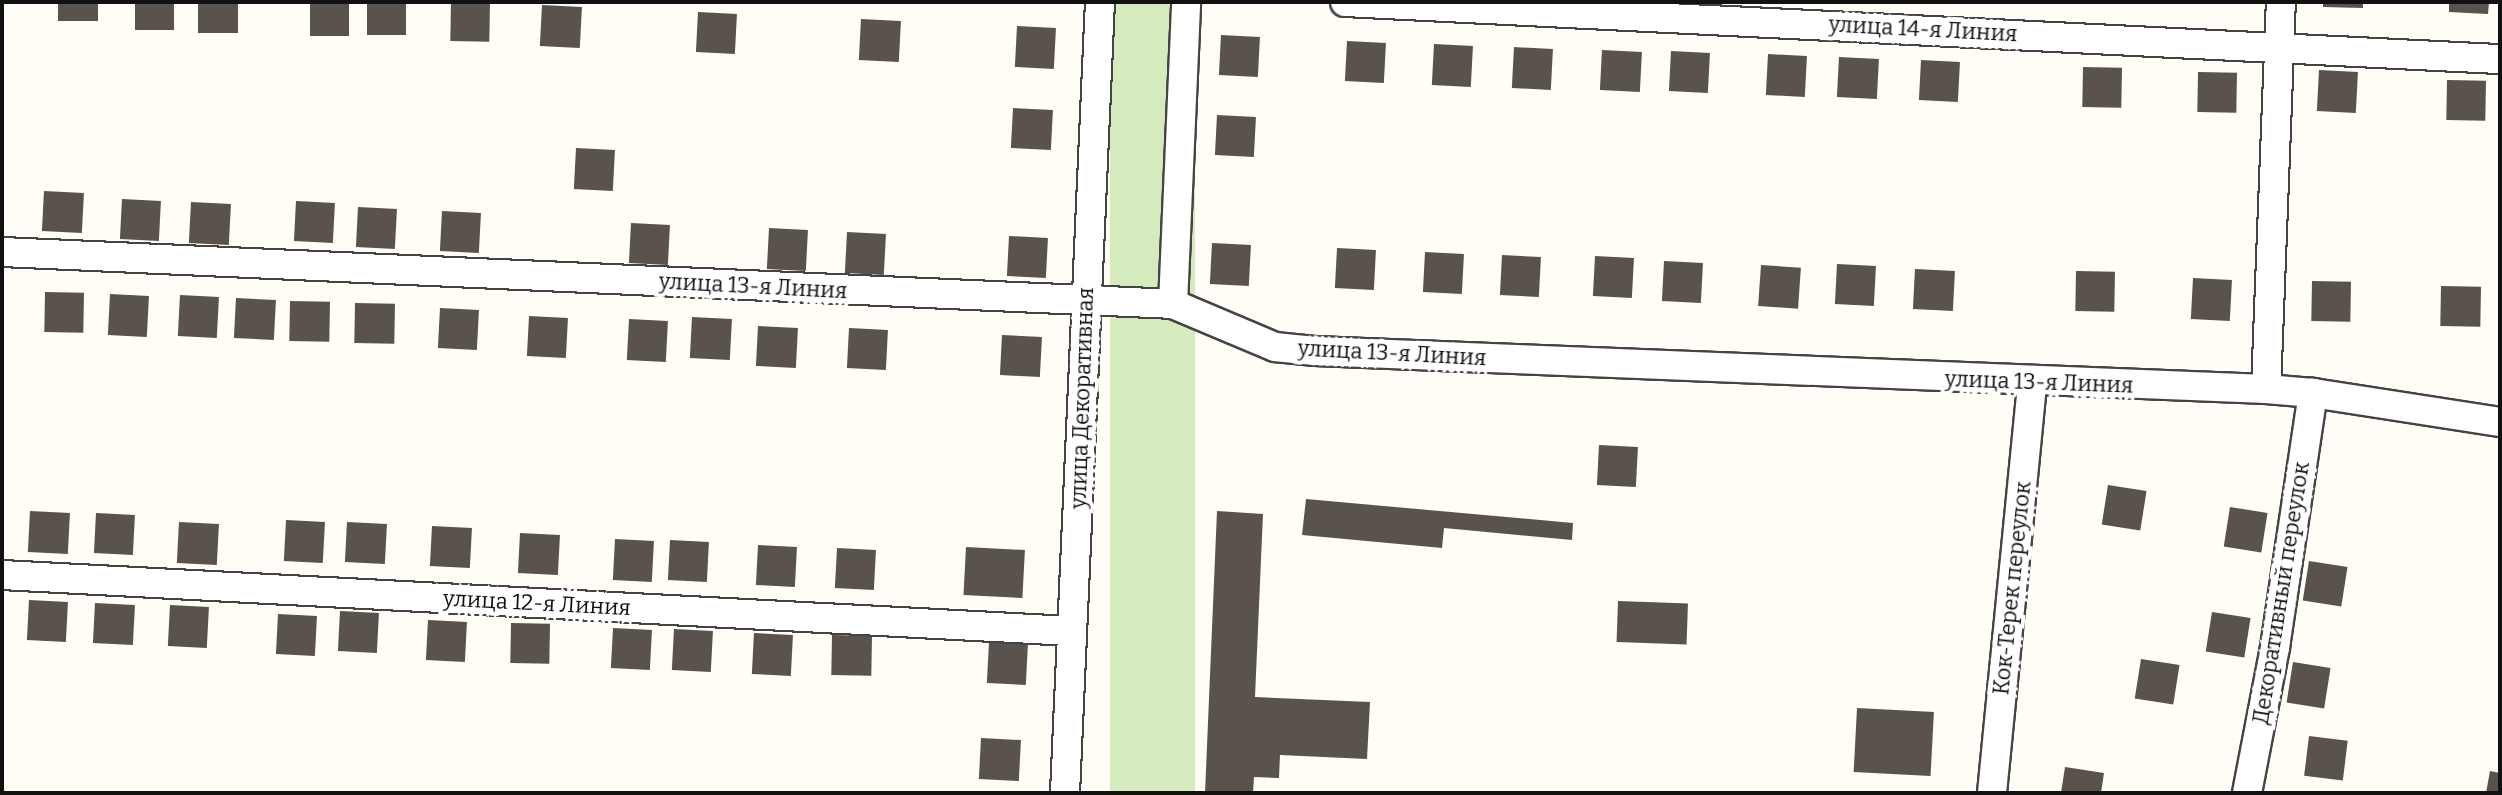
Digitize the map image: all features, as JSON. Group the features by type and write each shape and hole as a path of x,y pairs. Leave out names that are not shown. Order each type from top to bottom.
{"street":[{"name":"улица Декоративная","path":"1065,793 1100,2"},
{"path":"1173,304 1186,2"},
{"name":"улица 14-я Линия","path":"1345,2 2500,59"},
{"path":"2266,389 2281,2"},
{"name":"улица 13-я Линия","path":"2,252 1173,304 1275,347 1315,351 2032,383 2266,389 2313,393 2500,422"},
{"name":"Кок-Терек переулок","path":"1992,793 2032,383"},
{"name":"Декоративный переулок","path":"2247,793 2275,647 2313,393"},
{"name":"улица 12-я Линия","path":"2,575 1072,631"}],"green space":[{"path":"1110,2 1195,2 1195,793 1110,793"}],"building":[{"path":"58,2 98,2 98,21 58,21"},
{"path":"135,2 174,2 174,30 135,30"},
{"path":"198,2 238,2 238,33 198,33"},
{"path":"310,2 349,2 349,36 310,36"},
{"path":"367,2 406,2 406,35 367,35"},
{"path":"451,2 490,3 489,42 450,41"},
{"path":"2323,2 2363,2 2363,8 2323,7"},
{"path":"2449,2 2489,2 2488,14 2449,12"},
{"path":"542,5 582,7 580,48 540,46"},
{"path":"698,12 737,14 735,54 696,52"},
{"path":"861,19 901,21 899,62 859,60"},
{"path":"1017,26 1056,28 1054,69 1015,67"},
{"path":"1221,35 1260,37 1258,77 1219,75"},
{"path":"1347,41 1386,43 1384,83 1345,81"},
{"path":"1434,44 1473,46 1471,87 1432,85"},
{"path":"1514,47 1553,49 1551,90 1512,88"},
{"path":"1602,50 1642,52 1640,92 1600,90"},
{"path":"1671,51 1710,53 1708,93 1669,91"},
{"path":"1768,54 1807,56 1805,97 1766,95"},
{"path":"1839,57 1879,59 1877,99 1837,97"},
{"path":"1921,60 1960,62 1958,102 1919,100"},
{"path":"2083,67 2122,68 2121,108 2082,107"},
{"path":"2319,70 2358,72 2356,113 2317,111"},
{"path":"2198,72 2237,73 2236,113 2197,112"},
{"path":"2447,80 2486,81 2485,121 2446,120"},
{"path":"1013,108 1053,110 1051,150 1011,148"},
{"path":"1217,115 1256,117 1254,157 1215,155"},
{"path":"576,148 615,150 613,191 574,189"},
{"path":"44,191 84,193 82,233 42,231"},
{"path":"122,199 161,201 159,241 120,239"},
{"path":"296,201 335,203 333,243 294,241"},
{"path":"191,202 231,204 229,245 189,243"},
{"path":"358,207 397,209 395,249 356,247"},
{"path":"442,211 481,213 479,253 440,251"},
{"path":"631,223 670,225 668,265 629,263"},
{"path":"769,228 808,230 806,271 767,269"},
{"path":"847,232 886,234 884,275 845,273"},
{"path":"1009,236 1048,238 1046,278 1007,276"},
{"path":"1212,243 1251,245 1249,286 1210,284"},
{"path":"1337,248 1376,250 1374,290 1335,288"},
{"path":"1425,252 1464,254 1462,294 1423,292"},
{"path":"1502,255 1541,257 1539,297 1500,295"},
{"path":"1595,256 1634,258 1632,298 1593,296"},
{"path":"1664,261 1703,263 1701,303 1662,301"},
{"path":"1837,264 1876,266 1874,306 1835,304"},
{"path":"1761,265 1801,268 1798,309 1758,306"},
{"path":"1915,269 1955,271 1953,311 1913,309"},
{"path":"2076,271 2115,272 2114,312 2075,311"},
{"path":"2193,278 2232,280 2230,321 2191,319"},
{"path":"2312,281 2351,282 2350,322 2311,321"},
{"path":"2441,286 2481,287 2480,327 2440,326"},
{"path":"45,292 84,293 83,333 44,332"},
{"path":"110,294 149,296 147,337 108,335"},
{"path":"180,295 219,297 217,338 178,336"},
{"path":"236,298 276,300 274,340 234,338"},
{"path":"290,301 330,302 329,342 289,341"},
{"path":"355,303 395,304 394,344 354,343"},
{"path":"440,308 479,310 477,350 438,348"},
{"path":"529,316 568,318 566,358 527,356"},
{"path":"692,317 732,319 730,360 690,358"},
{"path":"629,319 668,321 666,362 627,360"},
{"path":"758,326 798,328 796,368 756,366"},
{"path":"849,328 888,330 886,370 847,368"},
{"path":"1002,335 1042,337 1040,377 1000,375"},
{"path":"1599,445 1638,447 1636,487 1597,485"},
{"path":"2108,485 2147,491 2140,531 2102,525"},
{"path":"1306,499 1573,523 1572,540 1444,528 1442,548 1302,535"},
{"path":"2230,507 2268,513 2261,552 2224,547"},
{"path":"30,511 70,513 68,554 28,552"},
{"path":"1217,511 1263,514 1255,697 1370,702 1367,759 1280,755 1279,778 1254,777 1253,793 1205,793"},
{"path":"96,513 135,515 133,555 94,553"},
{"path":"286,520 325,522 323,563 284,561"},
{"path":"179,522 219,524 217,565 177,563"},
{"path":"347,522 387,524 385,564 345,562"},
{"path":"432,526 472,528 470,568 430,566"},
{"path":"520,533 560,535 558,575 518,573"},
{"path":"615,539 654,541 652,582 613,580"},
{"path":"670,540 709,542 707,582 668,580"},
{"path":"758,545 797,547 795,587 756,585"},
{"path":"966,547 1025,550 1022,598 963,595"},
{"path":"837,548 876,550 874,590 835,588"},
{"path":"2309,561 2348,567 2341,607 2303,601"},
{"path":"29,600 68,602 66,642 27,640"},
{"path":"1618,601 1688,603 1687,644 1617,642"},
{"path":"95,603 135,605 133,645 93,643"},
{"path":"170,605 209,607 207,648 168,646"},
{"path":"340,611 379,613 377,653 338,651"},
{"path":"2212,612 2251,618 2244,658 2206,652"},
{"path":"278,614 317,616 315,656 276,654"},
{"path":"428,620 467,622 465,662 426,660"},
{"path":"511,623 550,624 549,664 510,663"},
{"path":"613,628 652,630 650,670 611,668"},
{"path":"674,629 713,631 711,672 672,670"},
{"path":"754,633 793,635 791,676 752,674"},
{"path":"832,635 872,636 871,676 831,675"},
{"path":"989,642 1028,644 1026,685 987,683"},
{"path":"2141,659 2180,665 2173,705 2135,699"},
{"path":"2293,662 2331,668 2324,708 2287,702"},
{"path":"1857,708 1934,712 1931,776 1854,772"},
{"path":"2309,736 2348,741 2343,780 2304,776"},
{"path":"981,738 1021,740 1019,781 979,779"},
{"path":"2065,767 2104,773 2101,793 2061,793"},
{"path":"2490,771 2500,773 2500,793 2486,793"}]}
